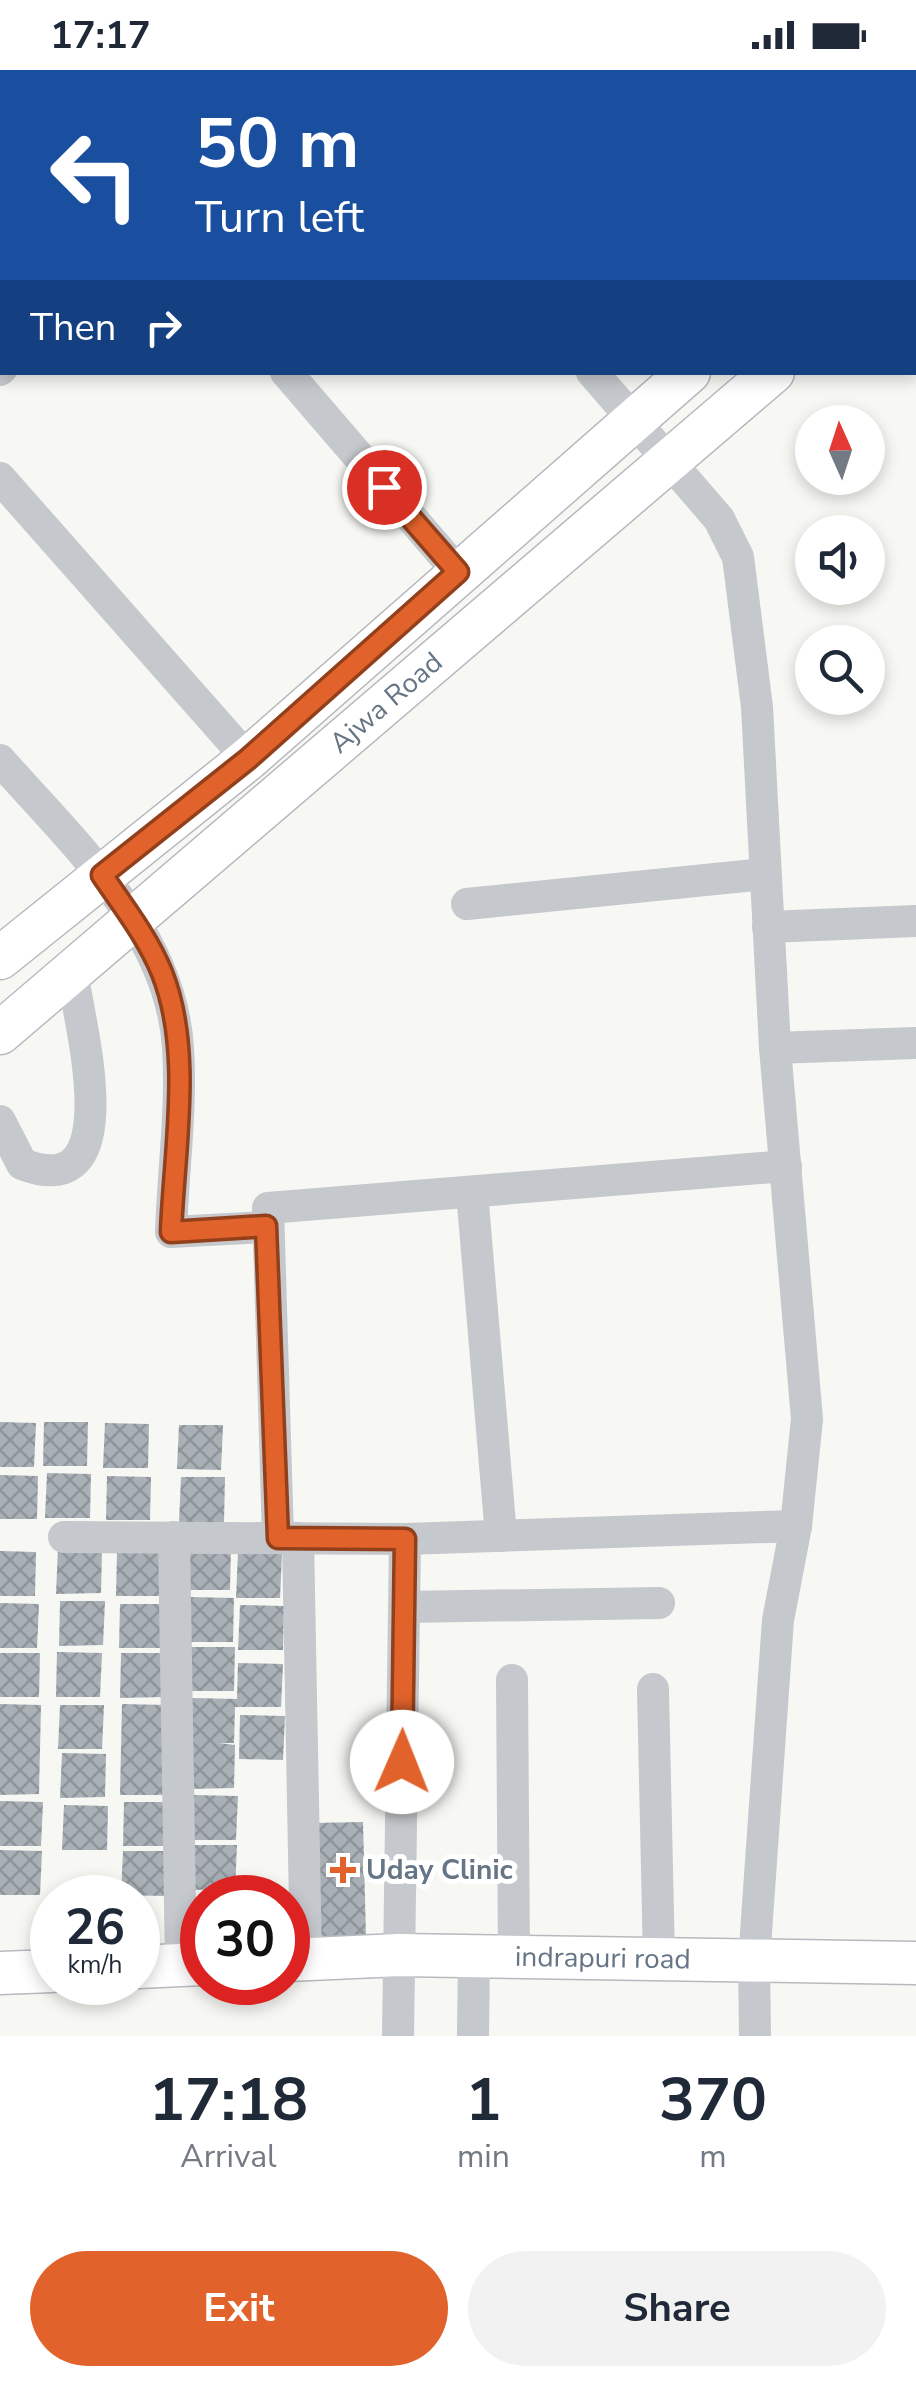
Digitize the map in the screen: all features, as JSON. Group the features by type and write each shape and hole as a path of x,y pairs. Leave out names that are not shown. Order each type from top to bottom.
{"main road":[{"name":"Ajwa Road","path":"0,958 248,759 685,375"},
{"name":"Ajwa Road","path":"0,1033 769,375"},
{"name":"indrapuri road","path":"310,1958 399,1955 916,1963"},
{"path":"0,1973 30,1972"}],"street":[{"path":"289,375 458,572"},
{"path":"595,375 719,519 738,556 757,707 775,1048 807,1419 796,1526 778,1620 754,1961 755,2036"},
{"path":"0,478 248,759"},
{"path":"0,760 102,875 161,970 178,1048 171,1232 266,1226"},
{"path":"467,904 766,874"},
{"path":"768,927 916,921"},
{"path":"0,1122 22,1164 47,1174 68,1170 83,1155 92,1112 72,972"},
{"path":"775,1048 916,1042"},
{"path":"294,1875 288,1538 265,1214 275,1204 786,1166"},
{"path":"472,1192 502,1536"},
{"path":"64,1537 405,1539 796,1526"},
{"path":"174,1538 188,1875"},
{"path":"398,2036 405,1539"},
{"path":"405,1607 659,1603"},
{"path":"473,2036 494,1957 512,1680"},
{"path":"653,1689 659,1960"}],"building":[{"path":"0,1422 36,1423 34,1467 0,1467"},
{"path":"44,1422 88,1422 87,1466 43,1466"},
{"path":"105,1423 149,1424 148,1468 103,1468"},
{"path":"179,1425 223,1425 221,1470 177,1469"},
{"path":"47,1473 91,1474 90,1518 45,1518"},
{"path":"0,1475 38,1476 37,1519 0,1519"},
{"path":"107,1476 151,1477 150,1520 106,1520"},
{"path":"181,1477 225,1477 224,1522 179,1522"},
{"path":"187,1545 231,1546 230,1590 186,1590"},
{"path":"58,1548 102,1549 101,1593 56,1594"},
{"path":"0,1551 36,1552 35,1596 0,1596"},
{"path":"117,1552 162,1552 160,1596 116,1596"},
{"path":"238,1553 282,1554 280,1598 236,1598"},
{"path":"190,1597 234,1598 233,1642 188,1642"},
{"path":"60,1601 105,1601 103,1645 59,1646"},
{"path":"0,1603 39,1604 37,1648 0,1648"},
{"path":"120,1604 164,1604 163,1648 119,1648"},
{"path":"240,1605 284,1606 283,1650 238,1650"},
{"path":"191,1647 235,1647 234,1691 189,1691"},
{"path":"57,1652 102,1653 100,1697 56,1697"},
{"path":"0,1653 40,1653 39,1697 0,1697"},
{"path":"121,1653 165,1653 164,1697 120,1698"},
{"path":"238,1663 283,1664 281,1707 235,1707 234,1743 219,1743 235,1745 234,1788 189,1789 191,1698 237,1699"},
{"path":"0,1704 41,1705 39,1794 0,1795"},
{"path":"122,1704 166,1705 164,1795 120,1795"},
{"path":"60,1705 104,1705 102,1749 58,1749"},
{"path":"240,1715 285,1716 283,1760 239,1759"},
{"path":"62,1753 106,1754 105,1797 60,1798"},
{"path":"194,1795 238,1796 236,1840 192,1840"},
{"path":"0,1801 43,1802 41,1846 0,1846"},
{"path":"124,1802 168,1802 167,1846 123,1846"},
{"path":"64,1805 108,1806 107,1850 62,1850"},
{"path":"363,1822 366,1937 315,1938 312,1823"},
{"path":"192,1845 237,1845 236,1875 191,1875"},
{"path":"0,1850 42,1851 41,1875 30,1875 30,1895 0,1895"},
{"path":"123,1851 167,1851 165,1896 160,1896 160,1875 122,1875"}],"place":[{"name":"Uday Clinic","path":"343,1870"}],"route":[{"path":"384,487 458,572 248,759 102,875 161,970 171,1000 178,1048 171,1232 266,1226 278,1538 405,1539 402,1762"}]}
